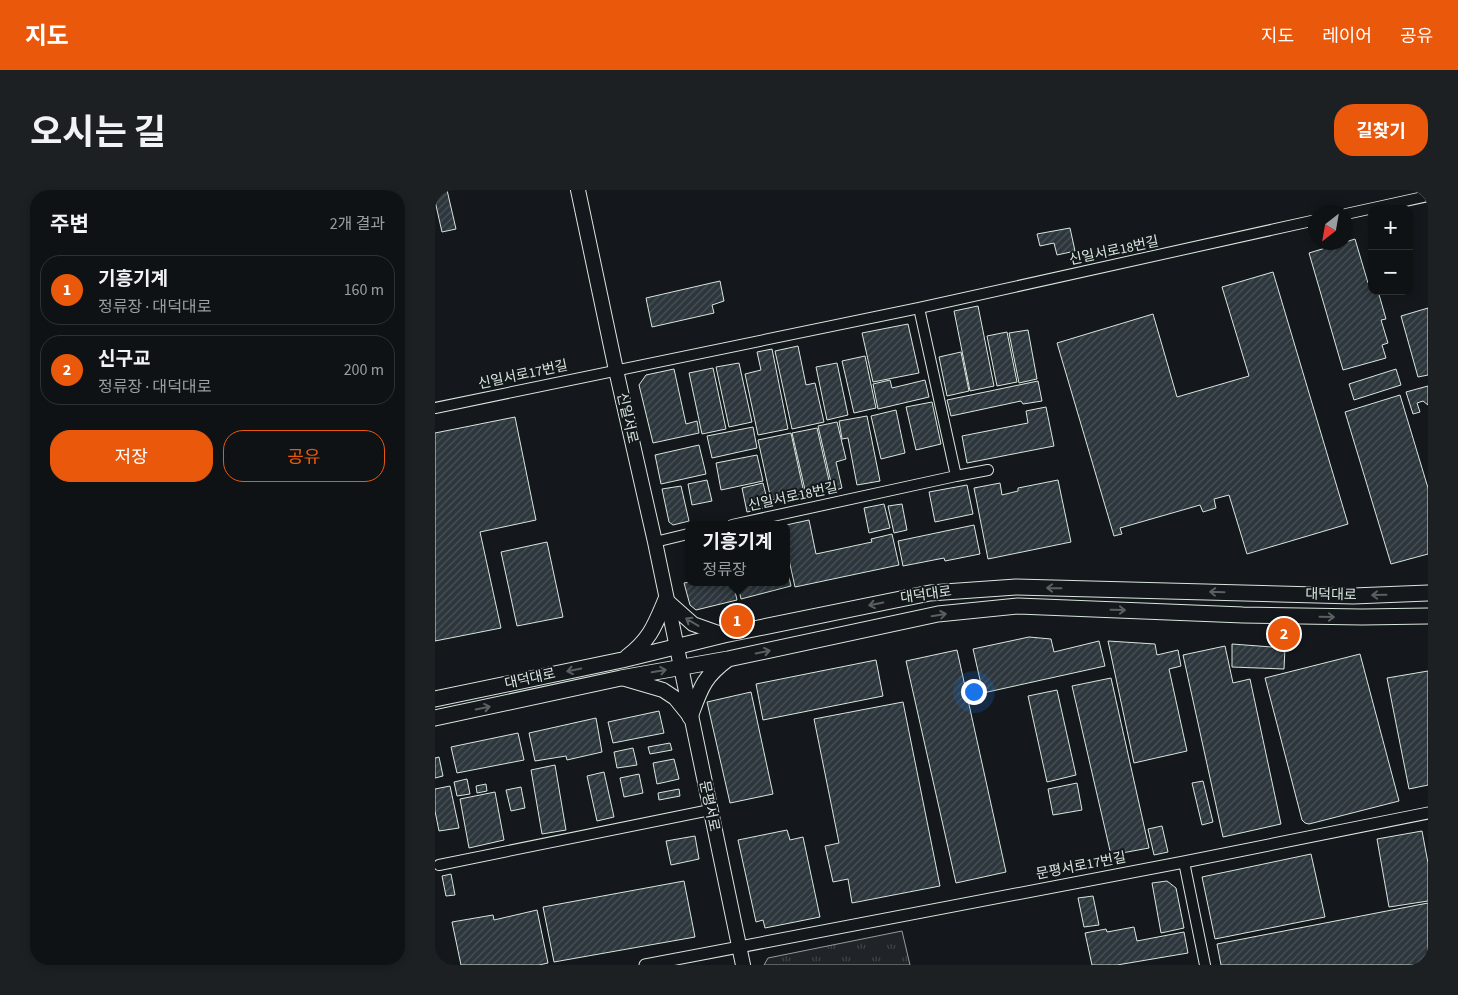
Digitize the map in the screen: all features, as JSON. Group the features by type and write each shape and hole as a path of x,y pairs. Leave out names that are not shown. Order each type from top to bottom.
{"main road":[{"name":"신일서로","path":"578,190 676,646"},
{"name":"대덕대로","path":"435,699 622,660 724,635 930,593 1016,587 1353,596 1428,593"},
{"path":"622,660 640,647 651,633 666,600 693,624 724,635"},
{"name":"대덕대로","path":"435,718 621,678 727,659 938,614 1018,606 1243,615 1428,616"},
{"name":"문평서로","path":"676,646 743,965"},
{"path":"621,678 663,690 675,698 690,717 704,682 727,659"}],"street":[{"path":"1353,212 1428,196"},
{"name":"신일서로18번길","path":"616,370 919,308 1308,222"},
{"path":"919,308 956,476"},
{"name":"신일서로17번길","path":"435,408 616,370"},
{"name":"신일서로18번길","path":"750,521 988,470"},
{"path":"655,542 685,535"},
{"path":"439,865 710,810"},
{"name":"문평서로17번길","path":"645,965 1428,813"},
{"path":"1183,862 1205,965"}],"green space":[{"path":"902,931 910,965 764,965 768,958"}],"building":[{"path":"435,190 447,190 456,229 442,232 435,201"},
{"path":"1070,228 1075,251 1057,255 1054,243 1040,246 1037,234"},
{"path":"1355,239 1368,283 1368,295 1379,295 1386,319 1381,320 1388,343 1382,345 1386,358 1343,370 1309,253 1319,250 1353,250 1353,240"},
{"path":"1273,272 1348,524 1247,554 1229,495 1214,499 1216,508 1203,512 1200,505 1120,528 1122,534 1114,536 1057,343 1153,314 1177,397 1249,376 1222,287"},
{"path":"720,281 724,301 712,305 714,313 652,327 646,298"},
{"path":"978,306 994,386 970,391 954,311"},
{"path":"1428,308 1428,375 1418,377 1401,316"},
{"path":"908,324 919,373 873,382 862,333"},
{"path":"1028,330 1037,379 1019,383 1009,333"},
{"path":"1007,332 1017,382 997,386 987,336"},
{"path":"798,346 806,385 815,383 824,422 792,429 775,351"},
{"path":"772,349 788,429 758,435 745,374 761,370 757,352"},
{"path":"961,352 969,391 947,396 939,357"},
{"path":"865,356 876,408 854,413 842,361"},
{"path":"739,363 752,422 729,427 716,367"},
{"path":"837,363 848,415 827,420 816,367"},
{"path":"713,368 726,429 702,434 689,373"},
{"path":"674,369 686,424 697,421 699,433 653,443 639,385 646,375"},
{"path":"1396,369 1401,385 1354,400 1349,384"},
{"path":"890,380 892,388 925,380 929,397 878,409 873,384"},
{"path":"1038,381 1042,401 1023,404 1021,401 951,416 947,400"},
{"path":"1428,386 1428,405 1423,401 1417,403 1420,412 1413,414 1406,392"},
{"path":"1400,395 1428,488 1428,554 1391,564 1345,412"},
{"path":"932,402 941,444 916,450 906,407"},
{"path":"1046,407 1054,446 967,463 962,436 1028,423 1026,411"},
{"path":"896,410 905,453 881,459 871,416"},
{"path":"867,416 880,481 857,485 848,438 842,439 839,421"},
{"path":"515,417 536,520 480,532 501,628 435,641 435,433"},
{"path":"837,422 846,459 836,462 842,488 833,491 818,426"},
{"path":"753,427 757,448 712,458 707,436"},
{"path":"817,428 830,485 805,490 792,433"},
{"path":"791,433 804,493 771,500 758,440"},
{"path":"699,445 706,474 661,484 655,455"},
{"path":"757,455 763,481 721,490 716,463"},
{"path":"707,480 712,501 692,505 688,484"},
{"path":"1058,480 1071,542 988,559 974,488 1000,483 1002,495 1018,491 1018,488"},
{"path":"763,483 769,507 747,512 742,488"},
{"path":"967,485 973,514 935,522 929,492"},
{"path":"681,486 689,521 673,525 669,522 662,489"},
{"path":"884,504 890,528 869,533 864,508"},
{"path":"902,504 907,530 894,533 888,506"},
{"path":"809,520 816,554 872,542 871,539 892,534 899,565 795,587 790,564 790,524"},
{"path":"974,525 980,554 945,561 944,558 903,566 898,541"},
{"path":"547,542 563,617 517,626 501,552"},
{"path":"790,582 791,586 741,599 738,586 790,586"},
{"path":"684,583 685,586 734,586 737,600 696,610 690,605"},
{"path":"1029,637 1051,639 1054,652 1099,641 1105,666 983,693 973,649"},
{"path":"1108,641 1155,644 1157,655 1178,650 1181,666 1169,669 1187,751 1134,763"},
{"path":"1232,644 1285,648 1284,669 1232,667"},
{"path":"1225,646 1233,683 1250,679 1281,824 1223,837 1183,655"},
{"path":"957,650 1006,872 956,883 906,661"},
{"path":"1360,654 1399,801 1309,824 1305,823 1302,820 1265,678"},
{"path":"876,660 883,696 763,720 756,684"},
{"path":"1428,671 1428,785 1409,789 1387,678"},
{"path":"1111,678 1149,848 1111,855 1072,686"},
{"path":"1057,690 1076,775 1047,782 1028,696"},
{"path":"751,692 773,794 730,803 707,702"},
{"path":"903,702 940,886 852,903 848,879 833,882 825,846 839,843 814,719"},
{"path":"659,711 664,733 613,743 608,722"},
{"path":"596,718 602,752 567,760 566,756 535,761 529,733"},
{"path":"518,733 524,760 457,773 451,747"},
{"path":"670,743 672,750 650,754 648,747"},
{"path":"633,748 637,765 617,768 614,752"},
{"path":"439,757 443,776 435,778 435,758"},
{"path":"674,759 679,779 657,784 653,763"},
{"path":"555,765 566,830 542,834 531,770"},
{"path":"604,772 614,817 597,821 587,776"},
{"path":"639,774 643,793 624,797 620,778"},
{"path":"467,779 470,794 457,796 454,782"},
{"path":"1203,781 1213,822 1202,825 1192,783"},
{"path":"1077,783 1082,810 1053,815 1048,789"},
{"path":"486,784 487,791 477,793 476,786"},
{"path":"450,786 459,828 439,831 435,811 435,789"},
{"path":"521,787 525,808 511,811 506,790"},
{"path":"679,789 680,796 659,800 658,793"},
{"path":"495,792 504,840 469,848 460,799"},
{"path":"1162,826 1168,852 1154,855 1148,829"},
{"path":"787,830 790,840 803,837 820,917 765,928 763,920 756,922 738,840"},
{"path":"1422,831 1428,863 1428,901 1389,907 1377,839"},
{"path":"695,836 699,859 671,865 666,841"},
{"path":"1311,854 1325,917 1215,939 1202,877"},
{"path":"451,874 455,895 446,896 442,876"},
{"path":"684,881 695,937 554,962 543,907"},
{"path":"1167,881 1176,888 1184,928 1161,933 1152,883"},
{"path":"1093,896 1099,925 1084,927 1078,898"},
{"path":"1428,903 1428,965 1221,965 1217,944"},
{"path":"537,910 548,963 539,965 461,965 452,922 493,915 494,920"},
{"path":"1134,927 1137,941 1184,932 1188,953 1117,965 1092,965 1085,933 1106,929 1107,932"}],"place":[{"name":"기흥기계","path":"737,621"},
{"name":"신구교","path":"1284,634"}]}
